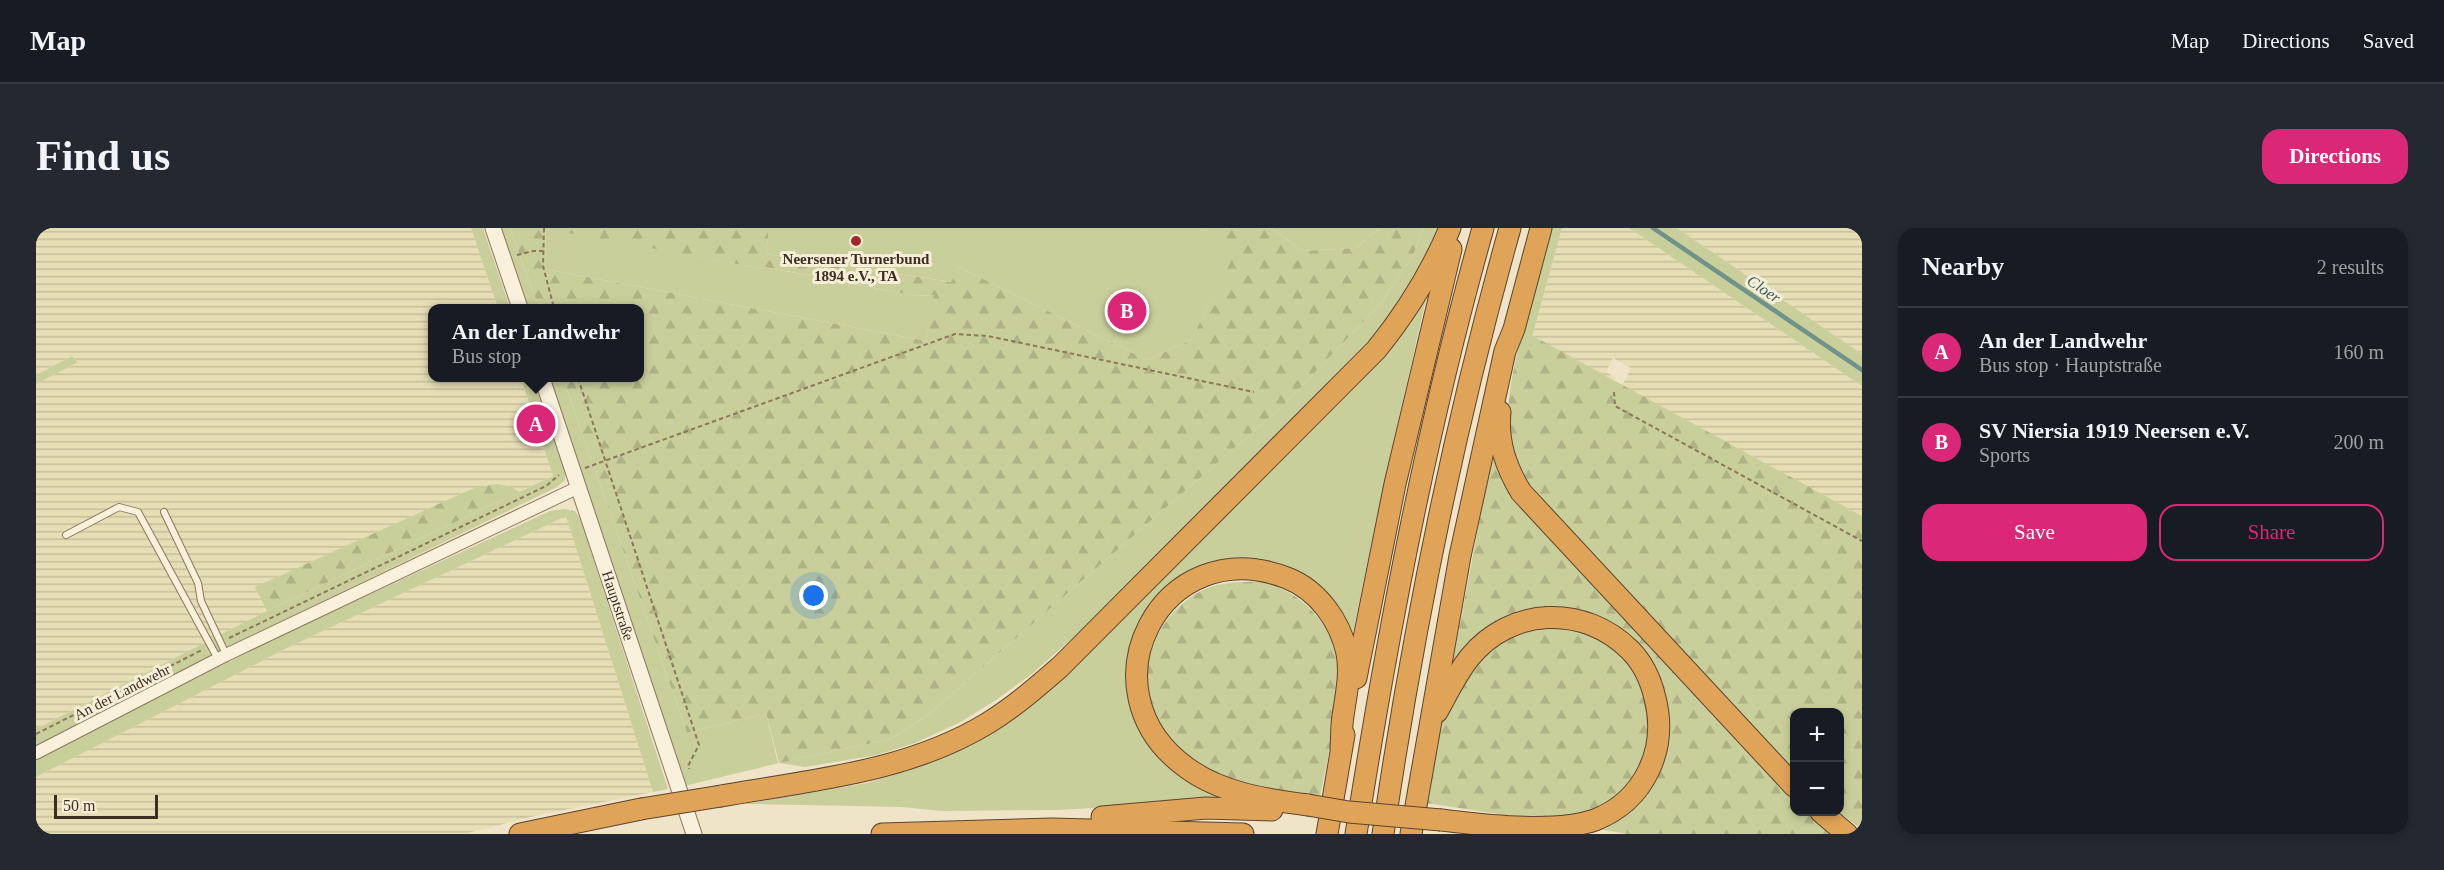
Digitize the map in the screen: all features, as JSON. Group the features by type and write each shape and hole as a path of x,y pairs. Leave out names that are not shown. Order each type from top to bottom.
{"highway":[{"path":"520,834 641,809 847,774 911,758 963,737 1014,705 1060,666 1376,350 1413,301 1429,275 1450,228"},
{"path":"1328,834 1341,748 1397,475 1456,228"},
{"path":"1356,834 1378,699 1411,532 1483,228"},
{"path":"1383,834 1404,705 1432,559 1467,399 1510,228"},
{"path":"1411,834 1468,517 1505,351 1514,329 1540,228"},
{"path":"1514,329 1512,352 1501,397 1500,435 1504,456 1521,492 1790,782"},
{"path":"1307,808 1259,797 1209,781 1188,770 1161,744 1142,713 1135,678 1141,643 1157,611 1168,598 1190,582 1218,571 1263,570 1292,580 1305,588 1321,602 1334,620 1347,654 1348,683 1342,719 1341,748"},
{"path":"1014,830 1053,818 1091,818 1206,808 1307,808 1556,829 1593,821 1610,813 1625,801 1644,781 1652,766 1660,730 1659,714 1651,681 1632,651 1608,631 1558,617 1531,618 1508,627 1470,657 1430,723"},
{"path":"1826,816 1847,834"},
{"path":"1501,826 1542,834"},
{"path":"882,834 1118,829 1244,834"}],"street":[{"path":"493,228 518,304"},
{"name":"Hauptstraße","path":"544,382 694,834"},
{"name":"An der Landwehr","path":"36,753 222,657 579,487"}],"lane":[{"path":"66,536 119,507 138,512 211,646 222,657"},
{"path":"164,512 198,583 201,601 220,642 222,657"}],"path":[{"path":"544,228 546,279 553,304"},
{"path":"503,258 533,251 544,251"},
{"path":"220,642 546,486 556,475 604,462 955,334 988,336 1254,392"},
{"path":"579,382 699,745 688,766 689,774"},
{"path":"1614,392 1614,406 1862,541"},
{"path":"36,734 211,646"}],"shaded area":[{"path":"36,228 471,228 497,304 428,304 428,382 522,382 553,476 519,492 512,487 474,488 256,587 267,611 36,729 36,384 78,362 72,356 36,375"},
{"path":"1562,228 1629,228 1862,386 1862,516 1622,386 1631,368 1613,358 1606,372 1616,378 1614,381 1532,337"},
{"path":"1677,228 1862,228 1862,354"},
{"path":"566,516 653,792 530,817 464,834 36,834 36,777 287,648"}],"green space":[{"path":"471,228 483,228 509,304 497,304"},
{"path":"499,228 510,228 538,304 524,304"},
{"path":"510,228 769,228 766,254 951,282 959,267 1147,360 1191,340 1237,249 1199,228 1272,228 1302,251 1356,248 1380,228 1424,228 1413,255 1382,302 1286,403 928,715 891,739 779,763 766,713 687,733 564,382 644,382 644,304 538,304","holes":["546,229 764,269 765,267 916,296 934,295 926,341 545,269"]},
{"path":"546,228 916,296 935,295 926,341 545,269"},
{"path":"769,228 1199,228 1238,248 1191,340 1147,360 959,267 952,282 766,254"},
{"path":"1272,228 1380,228 1356,248 1302,251"},
{"path":"1424,228 1444,228 1385,324 1355,360 1106,608 1032,674 959,723 915,743 877,755 805,767 779,763 684,786 549,382 564,382 687,733 766,713 778,763 891,739 928,715 1286,403 1382,302 1413,255"},
{"path":"1548,228 1562,228 1532,337 1522,330"},
{"path":"1629,228 1677,228 1862,354 1862,386"},
{"path":"1428,291 1387,469 1350,646 1295,575 1175,585 1129,690 1136,719 1156,750 1246,799 1058,810 941,811 902,807 745,804 867,783 920,767 969,745"},
{"path":"1522,330 1862,516 1862,830 1844,816 1844,708 1790,708 1790,766 1535,493 1522,470 1510,431 1508,413 1512,375"},
{"path":"72,356 78,362 36,384 36,375"},
{"path":"522,382 534,382 565,472 565,480 557,487 274,625 36,747 36,729 267,611 553,476"},
{"path":"1494,444 1790,790 1790,816 1818,816 1838,834 1628,834 1426,803"},
{"path":"497,484 512,487 519,492 267,611 255,587 474,488"},
{"path":"564,509 575,511 580,518 668,789 653,792 566,516 287,648 36,777 36,759 280,636 550,511"},
{"path":"1237,582 1265,583 1293,595 1317,616 1333,643 1339,673 1338,704 1320,797 1252,784 1204,766 1176,743 1156,714 1150,699 1148,666 1152,649 1164,624 1181,604 1195,594 1213,586"}],"waterway":[{"name":"Cloer","path":"1653,228 1862,370"}],"place":[{"name":"Neersener Turnerbund 1894 e.V., TA","path":"856,241"},
{"name":"SV Niersia 1919 Neersen e.V.","path":"1127,311"},
{"name":"An der Landwehr","path":"536,424"}]}
